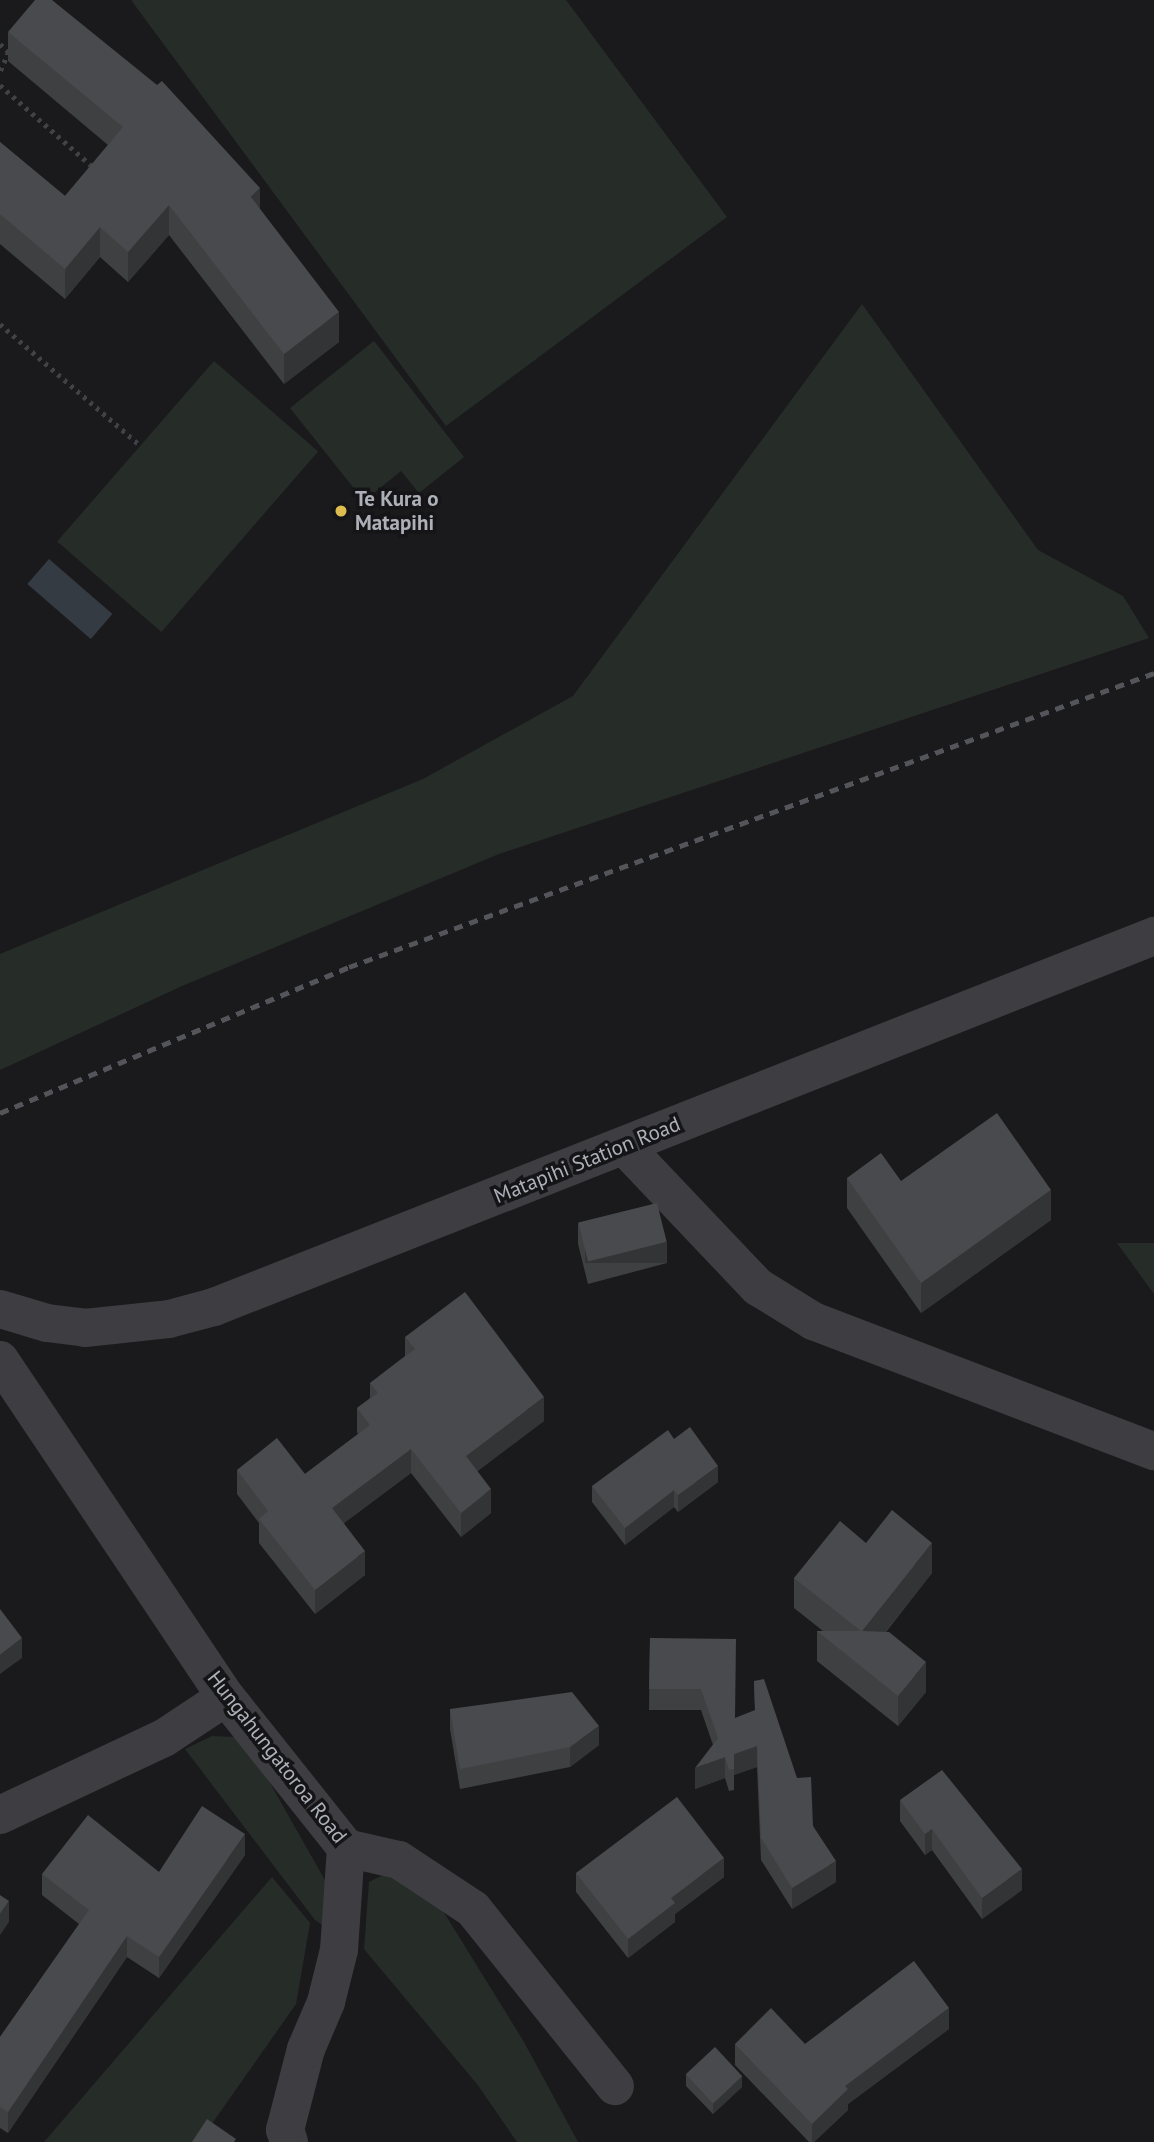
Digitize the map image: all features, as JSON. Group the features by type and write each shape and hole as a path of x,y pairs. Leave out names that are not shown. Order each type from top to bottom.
{"street":[{"name":"Matapihi Station Road","path":"3,1324 85,1328 169,1319 214,1307 1154,936"},
{"path":"624,1146 758,1287 813,1321 1154,1451"},
{"name":"Hungahungatoroa Road","path":"0,1360 226,1697 346,1847 399,1860 473,1909 615,2087"},
{"path":"0,1815 164,1738 226,1697"},
{"path":"289,2142 285,2130 306,2049 326,2002 340,1950 346,1847"}],"path":[{"path":"0,44 9,51 0,72"},
{"path":"0,85 96,169 89,178"},
{"path":"0,324 141,446"}],"shaded area":[{"path":"131,0 566,0 727,217 446,426"},
{"path":"862,304 1038,550 1123,596 1149,638 499,854 182,986 0,1070 0,954 423,779 573,696"},
{"path":"374,341 464,457 419,493 401,471 364,501 290,408"},
{"path":"214,361 318,452 161,632 57,541"},
{"path":"49,559 112,614 91,639 27,584"},
{"path":"1117,1243 1154,1243 1154,1294"},
{"path":"212,1736 234,1737 253,1753 330,1889 335,1933 315,1920 185,1749"},
{"path":"389,1872 443,1911 524,2042 578,2142 517,2142 477,2084 364,1949 369,1882"},
{"path":"272,1877 310,1923 296,2004 199,2142 44,2142"}],"building":[{"path":"35,0 52,0 157,85 162,81 260,188 251,197 339,312 284,354 169,205 128,252 100,227 65,269 0,214 0,142 65,196 123,127 8,32"},
{"path":"997,1113 1051,1190 921,1283 847,1178 881,1153 901,1181"},
{"path":"657,1203 667,1242 588,1261 578,1223"},
{"path":"465,1292 544,1397 466,1456 491,1489 461,1513 411,1449 332,1508 365,1551 315,1590 259,1519 268,1511 237,1470 277,1438 305,1474 370,1425 357,1408 378,1393 370,1383 415,1349 405,1337"},
{"path":"690,1427 718,1466 678,1495 674,1490 625,1528 592,1486 668,1430 674,1439"},
{"path":"892,1510 932,1543 862,1631 889,1632 926,1662 898,1696 817,1631 861,1631 794,1578 840,1521 866,1543"},
{"path":"0,1609 22,1638 0,1655"},
{"path":"650,1638 736,1639 735,1718 755,1710 754,1681 764,1679 797,1778 811,1777 813,1826 836,1861 792,1888 761,1838 757,1746 734,1754 734,1769 729,1770 725,1757 695,1768 718,1738 701,1689 649,1689"},
{"path":"572,1692 599,1726 570,1747 460,1769 450,1709"},
{"path":"942,1770 1022,1869 982,1898 932,1829 925,1834 900,1800"},
{"path":"677,1797 724,1858 671,1898 675,1903 628,1939 576,1873"},
{"path":"202,1806 245,1834 159,1957 127,1936 8,2112 0,2107 0,2037 89,1910 42,1874 88,1815 159,1872"},
{"path":"0,1895 9,1901 0,1914"},
{"path":"914,1961 949,2008 845,2086 848,2089 812,2124 735,2044 771,2008 805,2044"},
{"path":"715,2047 742,2076 713,2104 686,2074"},
{"path":"207,2119 236,2139 234,2142 192,2142"}],"railway":[{"path":"0,1113 349,967 1154,673"}],"place":[{"name":"Te Kura o Matapihi","path":"341,511"}]}
